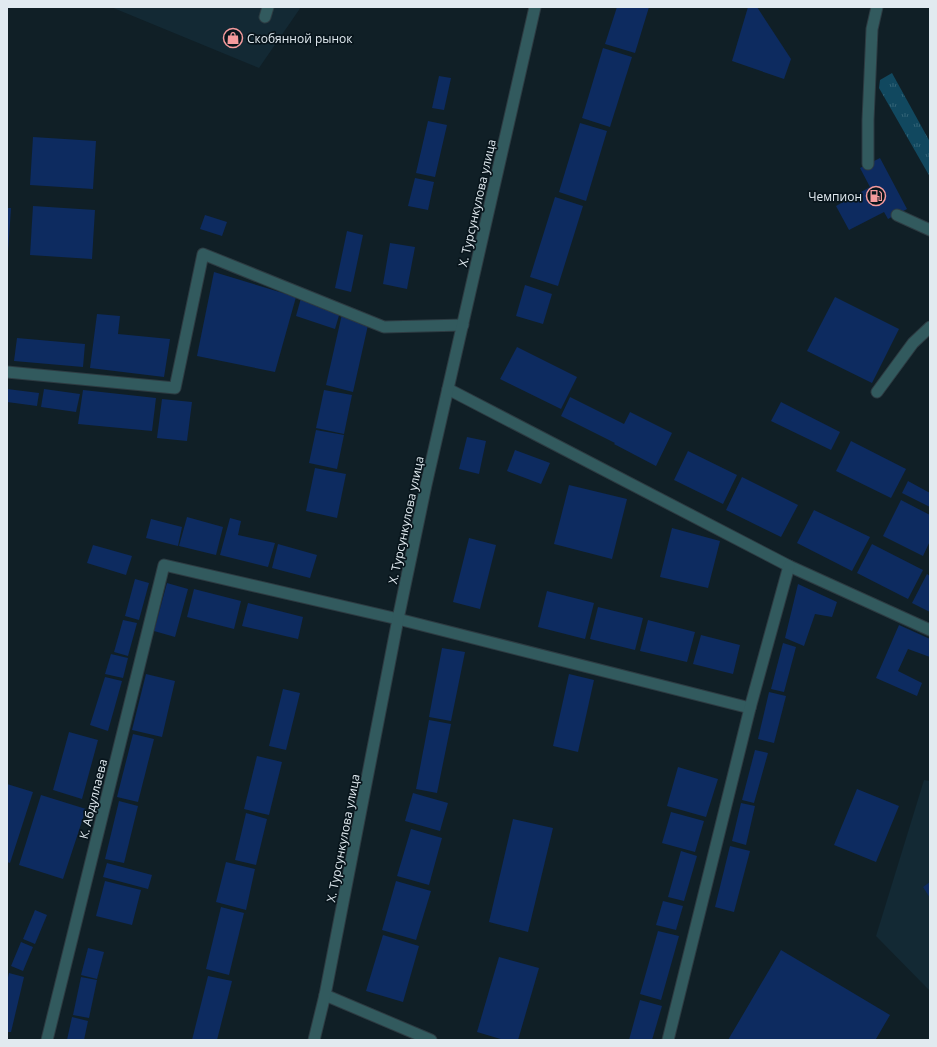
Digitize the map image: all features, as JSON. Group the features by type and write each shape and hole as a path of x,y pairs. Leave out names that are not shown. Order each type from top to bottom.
{"street":[{"name":"Х. Турсункулова улица","path":"314,1040 325,995 398,619 426,485 535,7"},
{"path":"868,164 868,120 872,29 877,7"},
{"path":"897,214 930,230"},
{"path":"7,372 175,388 203,254 384,327 463,325"},
{"path":"877,392 913,343 930,327"},
{"path":"448,389 789,566 930,630"},
{"name":"К. Абдуллаева","path":"47,1040 164,564 398,619"},
{"path":"668,1040 750,708 789,566"},
{"path":"398,619 750,708"},
{"path":"325,995 431,1040"}],"shaded area":[{"name":"Скобянной рынок","path":"111,7 301,7 259,68"},
{"path":"924,780 930,781 930,991 876,936"}],"green space":[{"path":"892,73 930,142 930,177 879,88 880,80"}],"building":[{"path":"617,7 649,7 635,53 605,44"},
{"path":"748,7 757,7 791,59 784,79 732,61"},
{"path":"603,48 632,57 610,127 582,118"},
{"path":"439,76 451,78 444,110 432,108"},
{"path":"428,121 447,125 435,177 416,173"},
{"path":"580,123 607,131 586,201 559,192"},
{"path":"33,137 96,141 93,189 30,185"},
{"name":"Чемпион","path":"880,158 907,209 888,219 884,212 849,230 836,206 870,187 860,168"},
{"path":"415,178 434,182 428,210 408,206"},
{"path":"555,197 583,206 558,286 530,277"},
{"path":"33,206 95,210 92,259 30,255"},
{"path":"7,208 11,208 8,252 7,252"},
{"path":"205,215 227,222 222,236 200,229"},
{"path":"347,231 363,235 351,292 335,288"},
{"path":"390,243 415,247 407,289 383,284"},
{"path":"214,272 296,297 275,372 197,356"},
{"path":"525,285 552,294 543,324 516,316"},
{"path":"835,297 899,329 872,383 807,351"},
{"path":"301,298 340,312 335,329 296,316"},
{"path":"97,314 120,316 118,334 170,339 164,377 90,368"},
{"path":"342,314 368,325 353,392 326,385"},
{"path":"17,338 85,344 83,367 14,361"},
{"path":"517,347 577,377 561,409 500,379"},
{"path":"7,389 39,393 37,406 7,402"},
{"path":"44,389 80,394 76,412 41,407"},
{"path":"83,390 156,398 152,431 78,424"},
{"path":"324,390 352,395 344,434 316,428"},
{"path":"570,397 624,424 630,412 672,433 656,466 614,444 615,443 561,416"},
{"path":"162,399 192,402 187,441 157,438"},
{"path":"781,402 840,432 831,450 771,421"},
{"path":"316,430 344,435 337,469 309,463"},
{"path":"467,437 486,441 479,474 459,469"},
{"path":"851,441 906,469 891,498 836,471"},
{"path":"515,450 550,463 541,484 507,471"},
{"path":"688,451 737,475 723,504 674,480"},
{"path":"315,468 346,474 337,518 306,511"},
{"path":"742,477 798,505 781,537 726,510"},
{"path":"908,481 930,493 930,507 902,493"},
{"path":"569,485 627,499 612,559 554,544"},
{"path":"901,500 930,515 930,541 923,556 883,536"},
{"path":"814,510 870,537 852,571 797,543"},
{"path":"187,517 223,527 216,555 179,546"},
{"path":"230,518 241,521 238,535 275,543 268,567 220,555"},
{"path":"151,519 182,527 178,546 146,538"},
{"path":"672,528 720,541 708,588 660,577"},
{"path":"469,538 496,545 480,609 453,602"},
{"path":"278,544 317,555 310,578 272,568"},
{"path":"872,544 923,570 908,599 857,573"},
{"path":"93,545 132,556 126,575 87,563"},
{"path":"927,574 930,576 930,612 912,603"},
{"path":"135,579 149,583 139,620 125,616"},
{"path":"167,583 188,589 175,637 154,631"},
{"path":"798,584 837,602 832,617 815,614 804,646 785,638"},
{"path":"194,589 241,601 234,629 187,617"},
{"path":"547,591 594,603 585,639 538,627"},
{"path":"248,603 303,617 298,639 242,626"},
{"path":"598,607 643,618 635,650 590,639"},
{"path":"123,620 137,623 128,656 114,652"},
{"path":"648,620 695,632 687,662 640,651"},
{"path":"899,625 930,639 930,657 908,649 898,671 922,683 917,696 876,678"},
{"path":"701,635 740,645 733,674 693,664"},
{"path":"783,643 796,647 784,692 771,689"},
{"path":"442,648 465,652 451,721 429,717"},
{"path":"111,654 128,658 123,678 105,674"},
{"path":"146,674 175,681 162,737 132,730"},
{"path":"569,674 594,680 578,752 553,746"},
{"path":"105,677 122,681 108,731 90,725"},
{"path":"283,689 300,693 286,750 269,746"},
{"path":"769,692 786,696 774,743 758,739"},
{"path":"429,720 451,724 437,793 416,789"},
{"path":"69,732 98,740 82,799 53,790"},
{"path":"133,734 154,739 138,802 117,797"},
{"path":"755,750 768,753 754,803 742,800"},
{"path":"257,756 282,762 269,815 244,809"},
{"path":"678,767 718,779 706,817 667,806"},
{"path":"7,784 33,792 10,863 7,862"},
{"path":"857,789 899,806 876,862 834,845"},
{"path":"413,793 448,803 440,831 405,821"},
{"path":"41,795 86,809 63,879 19,865"},
{"path":"119,801 138,806 124,863 105,859"},
{"path":"741,803 755,806 746,845 732,841"},
{"path":"671,812 704,821 695,852 662,843"},
{"path":"246,813 267,819 256,865 235,860"},
{"path":"513,819 553,828 528,932 489,922"},
{"path":"411,829 442,838 429,885 397,876"},
{"path":"730,846 750,851 734,912 715,907"},
{"path":"681,851 697,856 684,901 668,897"},
{"path":"226,862 255,869 246,910 216,902"},
{"path":"107,863 152,875 148,889 103,877"},
{"path":"105,881 141,890 132,925 96,916"},
{"path":"396,881 431,891 416,940 382,930"},
{"path":"930,882 930,898 923,887"},
{"path":"663,901 683,906 676,930 656,925"},
{"path":"221,907 244,913 229,975 206,969"},
{"path":"35,910 47,915 35,944 23,939"},
{"path":"658,931 679,936 661,1000 640,994"},
{"path":"383,935 419,946 403,1002 366,991"},
{"path":"21,942 33,947 23,971 11,966"},
{"path":"88,948 104,952 97,979 81,975"},
{"path":"781,950 890,1015 876,1039 878,1040 728,1040"},
{"path":"499,957 539,968 518,1040 504,1040 477,1032"},
{"path":"9,973 24,977 11,1032 7,1032 7,982"},
{"path":"208,976 232,981 217,1040 192,1040"},
{"path":"81,977 97,980 89,1018 73,1015"},
{"path":"640,1000 662,1006 652,1040 629,1040"},
{"path":"72,1017 88,1021 84,1040 67,1040"}],"place":[{"name":"Скобянной рынок","path":"233,38"},
{"name":"Чемпион","path":"876,196"}]}
